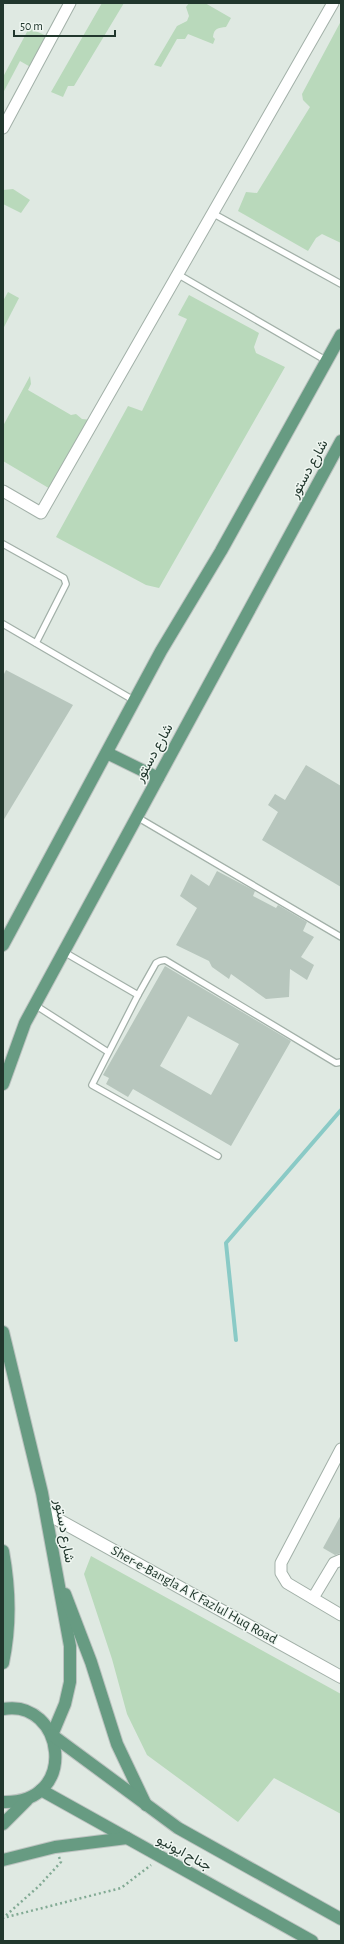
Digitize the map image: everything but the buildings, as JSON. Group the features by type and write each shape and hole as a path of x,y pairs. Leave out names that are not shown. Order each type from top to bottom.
{"main road":[{"path":"3,945 135,701 341,335"},
{"name":"شارع دستور","path":"3,1084 25,1023 341,442"},
{"path":"107,753 158,778"},
{"name":"شارع دستور","path":"3,1332 46,1513 70,1646 70,1682 65,1704 52,1735"},
{"path":"3,1551 8,1579 10,1608 8,1638 3,1663"},
{"path":"57,1577 76,1618 117,1744 146,1806"},
{"name":"جناح ایونیو","path":"3,1709 21,1710 34,1715 44,1724 52,1735 146,1806 178,1828 341,1919"},
{"path":"3,1824 30,1798 41,1790 50,1778 55,1764 56,1750 52,1735"},
{"name":"جناح ایونیو","path":"41,1790 312,1941"},
{"path":"3,1802 16,1802 30,1798"},
{"path":"3,1860 56,1847 127,1838"}],"street":[{"path":"3,128 70,3"},
{"path":"3,491 41,513 214,214 333,3"},
{"path":"341,1449 281,1563 281,1573 287,1583 341,1615"},
{"name":"Sher-e-Bangla A K Fazlul Huq Road","path":"46,1513 341,1677"},
{"path":"313,1598 334,1563 341,1560"}],"lane":[{"path":"214,214 341,284"},
{"path":"179,275 327,361"},
{"path":"3,544 64,578 66,581 66,584 36,643"},
{"path":"3,624 135,701"},
{"path":"137,817 341,937"},
{"path":"64,952 138,995"},
{"path":"218,1156 92,1084 156,963 165,960 336,1063 341,1062"},
{"path":"35,1005 108,1052"}],"path":[{"path":"3,1918 39,1886 61,1862 56,1847"},
{"path":"3,1918 121,1888 161,1857"}],"green space":[{"path":"102,3 124,3 74,86 68,86 63,97 51,92"},
{"path":"189,3 205,3 231,18 226,27 215,30 213,37 215,39 213,44 188,34 185,39 177,39 161,67 154,65 177,26 187,21 189,16 186,7"},
{"path":"341,21 341,243 322,234 316,238 308,251 238,211 246,192 257,193 310,107 303,100 302,94"},
{"path":"29,28 51,38 34,69 20,61 3,93 3,77"},
{"path":"13,189 30,200 21,213 3,204 3,190"},
{"path":"8,292 19,298 3,329 3,301"},
{"path":"189,295 259,333 254,347 256,353 285,367 159,588 146,585 56,537 128,406 142,411 187,319 178,315"},
{"path":"30,376 31,384 28,390 71,415 76,414 82,419 92,420 52,490 3,461 3,426"},
{"path":"91,1556 341,1694 341,1814 274,1778 238,1822 147,1755 127,1714 112,1659 84,1574"}],"waterway":[{"path":"236,1340 226,1243 341,1110"}]}
